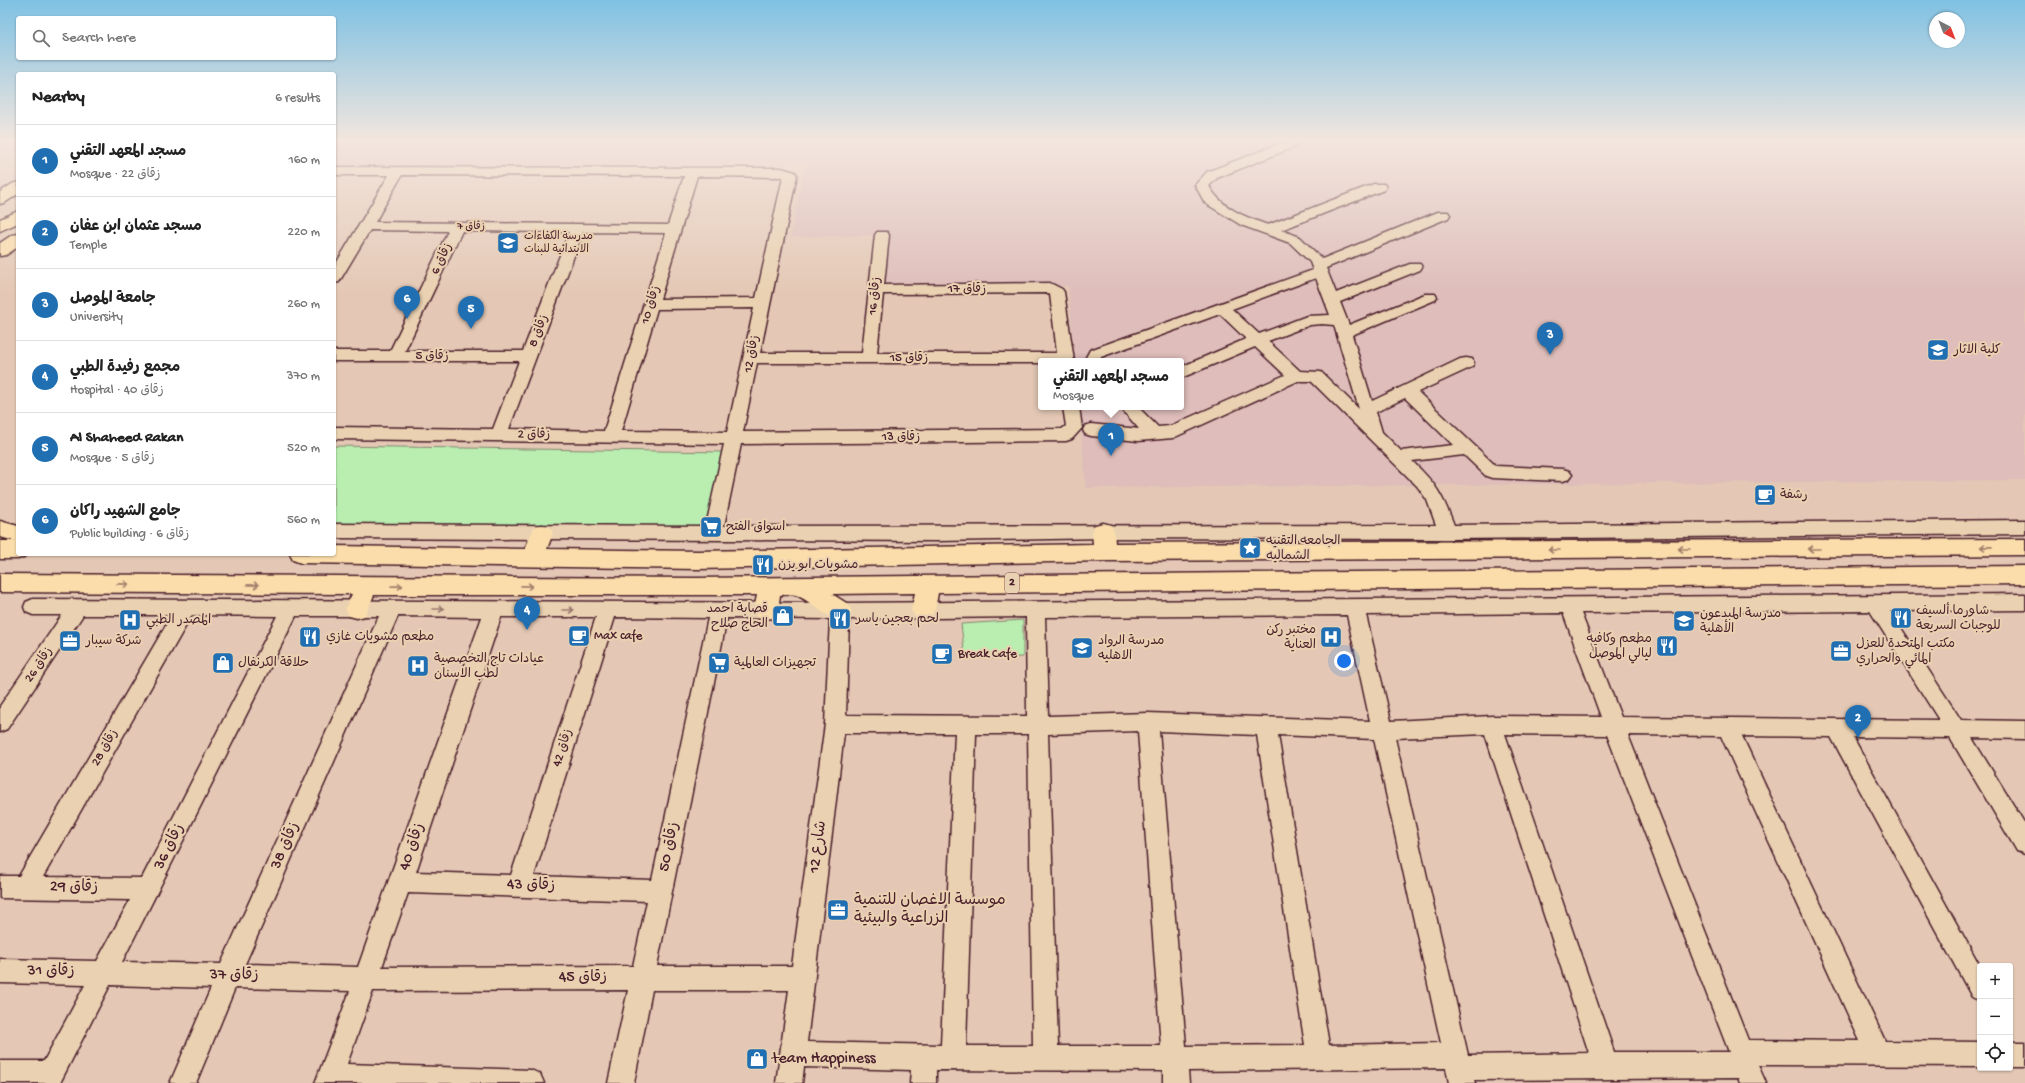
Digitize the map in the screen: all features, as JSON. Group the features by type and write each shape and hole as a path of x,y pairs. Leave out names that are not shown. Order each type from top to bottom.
{"highway":[{"path":"0,226 16,217"},
{"path":"0,242 16,232"},
{"path":"0,251 16,239"},
{"path":"0,529 16,533"},
{"path":"534,558 542,533"},
{"name":"2","path":"336,555 707,560 1104,541 1842,549 2025,547"},
{"path":"1842,549 1857,576"},
{"path":"0,550 16,550"},
{"name":"2","path":"0,583 366,587 476,585 770,587 928,584 2025,575"},
{"path":"0,598 90,583"},
{"path":"923,610 928,584"},
{"path":"800,586 840,611"},
{"path":"357,609 366,587"},
{"path":"766,610 770,587"}],"street":[{"path":"336,276 385,193"},
{"name":"زقاق 10","path":"611,436 685,193"},
{"name":"زقاق 12","path":"713,534 735,438 786,193"},
{"path":"1206,193 1210,200 1227,212 1246,222 1295,240 1316,260 1342,327 1374,433"},
{"path":"1269,230 1363,193"},
{"path":"1093,358 1095,354 1222,308 1319,269 1443,215"},
{"name":"زقاق 7","path":"365,226 674,229"},
{"name":"زقاق 6","path":"395,356 457,227"},
{"name":"زقاق 8","path":"499,434 578,228"},
{"name":"زقاق 16","path":"869,358 882,235"},
{"path":"1332,300 1415,267"},
{"name":"زقاق 17","path":"875,290 1050,288 1057,292 1066,358"},
{"path":"1184,372 1256,340 1307,321 1322,319 1342,327 1430,297"},
{"path":"652,304 762,303"},
{"path":"1222,308 1296,376"},
{"name":"زقاق 5","path":"336,356 530,356"},
{"name":"زقاق 15","path":"752,358 1038,359"},
{"path":"1367,410 1466,363"},
{"path":"1091,430 1138,435 1173,432 1296,376 1315,376 1374,433 1432,493 1448,532"},
{"path":"1407,391 1492,472 1563,475"},
{"name":"زقاق 13","path":"735,438 1066,435 1074,428 1071,410"},
{"path":"1131,410 1154,434"},
{"name":"زقاق 2","path":"336,433 735,438"},
{"path":"1398,457 1468,449"},
{"path":"336,531 937,534 1104,541 1448,532 2025,527"},
{"path":"33,607 840,611 2025,602"},
{"path":"1875,603 1956,730 2025,844"},
{"path":"1569,605 1614,726 1747,1067"},
{"path":"1355,607 1458,1069"},
{"name":"زقاق 26","path":"0,723 77,608"},
{"name":"زقاق 28","path":"25,887 186,608"},
{"name":"زقاق 36","path":"48,1078 148,889 290,609"},
{"name":"زقاق 38","path":"183,1083 228,976 392,609"},
{"name":"زقاق 40","path":"329,1080 401,882 494,609"},
{"path":"1035,609 1046,1059"},
{"name":"زقاق 42","path":"519,886 608,610"},
{"name":"زقاق 50","path":"621,1083 719,610"},
{"name":"شارع 12","path":"789,1083 801,978 835,724 840,611"},
{"path":"835,724 1037,725 1148,722 1383,730 1492,725 2025,730"},
{"path":"1148,722 1175,1071"},
{"path":"953,1059 966,724"},
{"path":"1266,725 1319,1057"},
{"path":"1492,725 1606,1065"},
{"path":"1727,728 1878,1054"},
{"path":"1836,728 1977,984"},
{"name":"زقاق 43","path":"401,882 661,891"},
{"name":"زقاق 29","path":"0,887 148,889"},
{"name":"زقاق 31","path":"0,971 103,973"},
{"name":"زقاق 37","path":"103,973 365,979"},
{"name":"زقاق 45","path":"365,979 801,978"},
{"path":"793,1054 924,1071 953,1059 1046,1059 1175,1071 1319,1057 1458,1069 1606,1065 1747,1067 1878,1054 1977,1054"},
{"path":"0,1074 48,1078"},
{"path":"329,1080 531,1083"}],"shaded area":[{"path":"800,193 2025,193 2025,480 1086,488 1079,410 1184,410 1184,358 1075,358 1068,286 877,286 882,235 790,237"}],"green space":[{"path":"336,446 723,452 711,527 336,526"},
{"path":"1023,620 1023,657 965,659 961,624"}],"place":[{"name":"مدرسة الكفاءات الابتدائية للبنات","path":"508,243"},
{"name":"جامع الشهيد راكان","path":"407,319"},
{"name":"Al Shaheed Rakan","path":"471,329"},
{"name":"كلية الاثار","path":"1938,350"},
{"name":"جامعة الموصل","path":"1550,355"},
{"name":"مسجد المعهد التقني","path":"1111,456"},
{"name":"رشفة","path":"1765,495"},
{"name":"اسواق الفتح","path":"711,527"},
{"name":"الجامعه التقنيه الشماليه","path":"1250,548"},
{"name":"مشويات ابو يزن","path":"763,565"},
{"name":"قصابة احمد الحاج صلاح","path":"783,616"},
{"name":"شاورما ألسيف للوجبات السريعة","path":"1901,618"},
{"name":"لحم بعجين ياسر","path":"840,619"},
{"name":"المصدر الطبي","path":"130,620"},
{"name":"مدرسة المبدعون الأهلية","path":"1684,621"},
{"name":"مجمع رفيدة الطبي","path":"527,630"},
{"name":"Max cafe","path":"579,636"},
{"name":"مطعم مشويات غازي","path":"310,637"},
{"name":"مختبر ركن العناية","path":"1331,637"},
{"name":"شركة سيبار","path":"70,641"},
{"name":"مطعم وكافيه ليالي الموصل","path":"1667,646"},
{"name":"مدرسة الرواد الاهليه","path":"1082,648"},
{"name":"مكتب المتحدة للعزل المائي والحراري","path":"1841,651"},
{"name":"Break Cafe","path":"942,654"},
{"name":"حلاقة الكرنفال","path":"223,663"},
{"name":"تجهيزات العالمية","path":"719,663"},
{"name":"عيادات تاج التخصصية لطب الاسنان","path":"418,666"},
{"name":"مسجد عثمان ابن عفان","path":"1858,738"},
{"name":"موسسة الاغصان للتنمية الزراعية والبيئية","path":"838,910"},
{"name":"team Happiness","path":"757,1059"}]}
